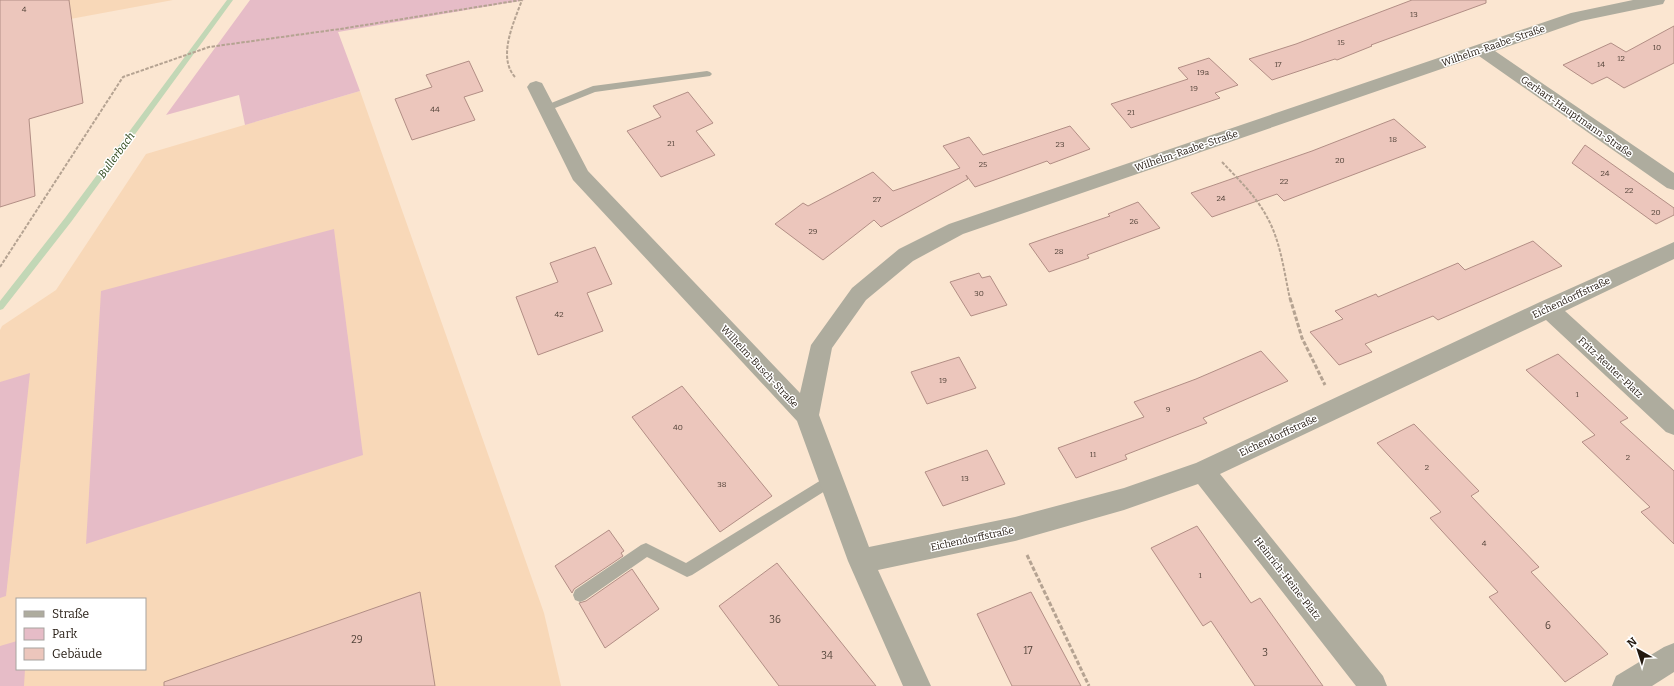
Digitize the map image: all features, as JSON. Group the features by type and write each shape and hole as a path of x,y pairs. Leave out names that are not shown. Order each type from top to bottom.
{"street":[{"name":"Wilhelm-Raabe-Straße","path":"806,415 822,346 859,294 906,255 956,229 1577,17 1657,0"},
{"name":"Gerhart-Hauptmann-Straße","path":"1480,49 1674,183"},
{"name":"Wilhelm-Busch-Straße","path":"536,87 580,175 806,415 861,561 917,686"},
{"name":"Eichendorffstraße","path":"861,561 1015,529 1124,499 1203,471 1674,250"},
{"name":"Fritz-Reuter-Platz","path":"1548,308 1674,425"},
{"name":"Heinrich-Heine-Platz","path":"1203,471 1373,686"},
{"path":"1626,686 1674,657"}],"lane":[{"path":"547,108 593,89 707,74"},
{"path":"580,595 646,550 687,570 831,480"}],"path":[{"path":"0,267 123,77 209,47 340,29 522,0 507,48 508,63 513,75 536,87"},
{"path":"1205,144 1258,203 1273,228 1296,321 1307,348 1337,407"},
{"path":"1015,529 1089,686"}],"shaded area":[{"path":"0,0 173,0 0,32"},
{"path":"360,91 544,613 561,686 0,686 0,330 2,326 56,290 146,154"}],"green space":[{"path":"250,0 525,0 338,32 360,91 245,125 239,95 166,115"},
{"path":"334,229 363,455 86,544 101,291"},
{"path":"30,373 6,596 0,598 0,382"},
{"path":"16,641 16,670 25,670 24,686 0,686 0,646"}],"building":[{"path":"0,0 69,0 83,103 29,119 35,196 0,207"},
{"path":"1412,0 1486,0 1486,3 1371,45 1372,46 1337,60 1335,59 1272,80 1249,59 1296,44"},
{"path":"1674,26 1674,63 1624,88 1607,77 1592,84 1563,65 1611,43 1626,52"},
{"path":"1209,58 1238,85 1215,93 1220,98 1131,128 1111,104 1188,79 1178,68"},
{"path":"469,61 483,91 464,97 475,120 412,140 395,99 432,87 426,75"},
{"path":"688,92 713,123 696,131 715,155 661,177 627,131 661,117 653,106"},
{"path":"1394,119 1426,147 1284,201 1277,194 1212,217 1191,193 1312,151"},
{"path":"1070,126 1090,149 1050,164 1047,161 975,187 966,175 968,179 881,227 874,220 823,260 775,224 803,203 808,206 873,172 893,191 960,168 943,146 969,137 983,155"},
{"path":"1585,145 1674,208 1674,215 1656,224 1572,163"},
{"path":"1138,202 1160,228 1087,255 1089,258 1049,272 1029,244 1110,216 1108,214"},
{"path":"1533,241 1562,266 1438,320 1433,316 1365,344 1372,352 1339,365 1310,332 1343,319 1335,311 1376,294 1378,297 1458,263 1465,270"},
{"path":"595,247 612,284 587,293 603,331 538,355 516,297 558,282 550,263"},
{"path":"979,273 982,278 990,276 1007,305 971,316 950,282"},
{"path":"1261,351 1288,381 1203,418 1207,423 1125,455 1127,459 1076,478 1058,448 1144,417 1134,402 1196,379"},
{"path":"1558,354 1628,418 1620,422 1674,471 1674,544 1641,512 1650,507 1582,442 1595,435 1526,370"},
{"path":"959,357 976,388 927,404 911,372"},
{"path":"682,386 772,496 720,532 632,417"},
{"path":"1414,424 1479,491 1471,496 1539,567 1531,572 1608,654 1565,682 1489,597 1498,592 1430,518 1441,512 1377,443"},
{"path":"987,450 1005,484 943,506 925,472"},
{"path":"1197,526 1251,603 1260,598 1323,686 1255,686 1211,621 1203,626 1151,548"},
{"path":"609,530 624,551 621,553 623,556 574,589 572,593 555,566"},
{"path":"777,563 876,686 779,686 719,606"},
{"path":"632,569 659,609 605,648 579,603 586,601"},
{"path":"420,592 435,686 164,686 164,682"},
{"path":"1031,592 1081,686 1012,686 977,614"}],"waterway":[{"name":"Bullerbach","path":"0,307 68,220 230,0"}]}
